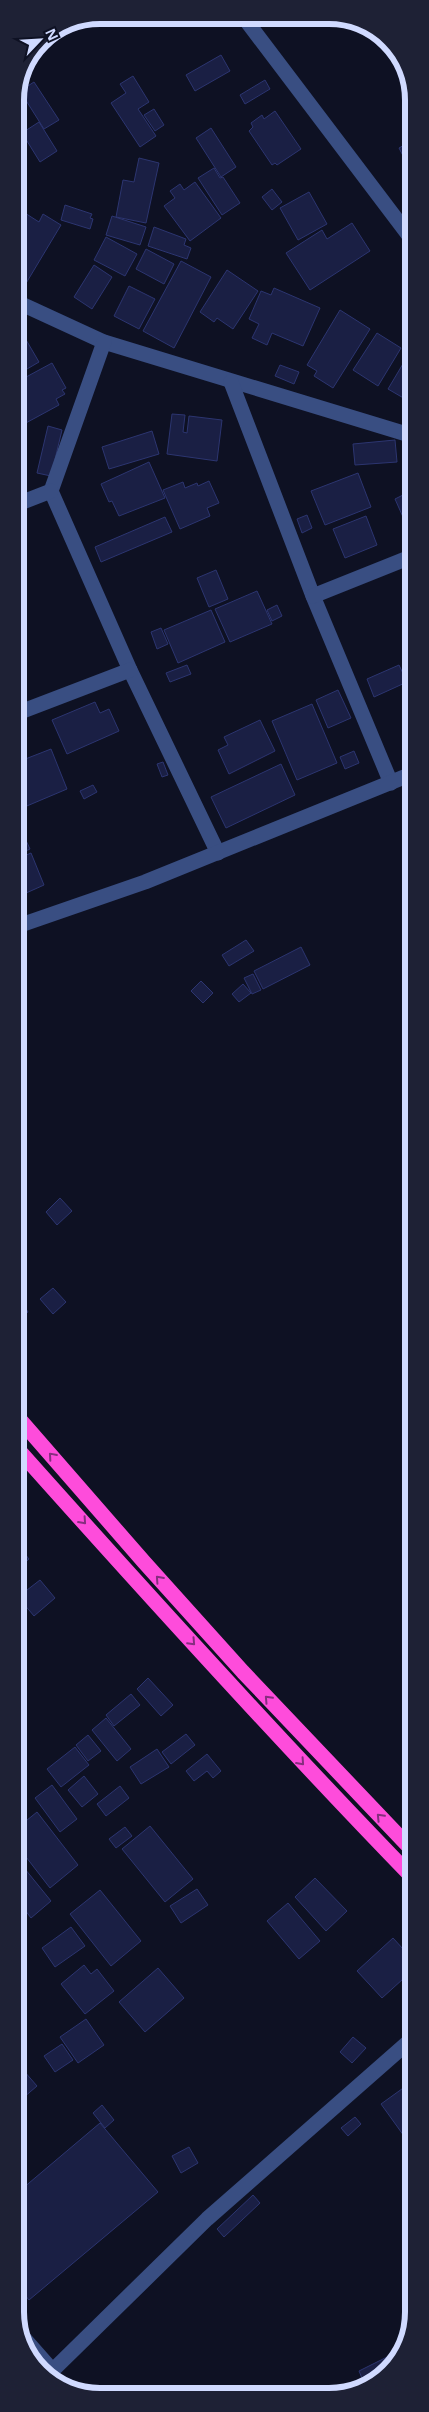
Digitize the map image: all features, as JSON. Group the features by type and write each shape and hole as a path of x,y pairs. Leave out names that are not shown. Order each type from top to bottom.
{"highway":[{"path":"24,1423 236,1665 405,1843"},
{"path":"24,1455 137,1583 309,1770 405,1870"}],"street":[{"path":"249,24 405,230"},
{"path":"24,305 104,342 405,434"},
{"path":"104,342 51,491 130,670 218,853"},
{"path":"231,382 313,596 391,783"},
{"path":"24,502 51,491"},
{"path":"313,596 405,560"},
{"path":"24,711 130,670"},
{"path":"24,925 145,882 405,777"},
{"path":"52,2370 207,2219 405,2045"}],"building":[{"path":"221,55 230,71 195,91 186,75"},
{"path":"133,76 149,102 138,109 156,136 140,147 111,103 126,93 120,84"},
{"path":"265,80 270,89 245,104 240,95"},
{"path":"34,82 59,120 44,129 24,97 25,88"},
{"path":"154,109 164,125 155,131 144,115"},
{"path":"275,111 301,149 277,165 275,163 272,165 249,131 253,127 251,123 262,115 264,119"},
{"path":"39,122 57,151 40,162 24,136 24,132"},
{"path":"211,128 236,167 221,177 196,138"},
{"path":"405,145 405,160 399,148"},
{"path":"139,158 159,163 146,223 116,217 123,180 134,182"},
{"path":"214,168 220,178 223,177 240,203 222,215 198,178"},
{"path":"195,182 221,218 190,241 164,206 175,198 170,191 180,184 184,190"},
{"path":"272,189 282,202 272,210 262,197"},
{"path":"309,192 327,224 298,240 280,208"},
{"path":"65,205 92,214 90,218 93,219 90,229 61,220"},
{"path":"24,212 39,222 43,214 61,225 24,287"},
{"path":"112,216 146,227 140,245 106,235"},
{"path":"352,223 370,251 310,290 286,253 322,230 327,239"},
{"path":"154,227 186,239 184,245 191,248 187,259 148,246"},
{"path":"106,237 137,254 125,276 94,260"},
{"path":"146,249 174,264 164,284 136,269"},
{"path":"181,261 211,277 174,348 143,331"},
{"path":"94,265 112,277 92,309 74,297"},
{"path":"227,270 258,291 233,329 217,318 214,322 200,312"},
{"path":"129,286 155,299 139,329 114,316"},
{"path":"274,288 320,308 303,346 272,333 267,345 252,338 259,324 249,319 261,291 271,295"},
{"path":"340,310 370,329 333,388 314,376 317,371 307,365"},
{"path":"377,333 401,348 378,386 353,370"},
{"path":"24,336 39,362 24,371"},
{"path":"405,360 405,399 388,389"},
{"path":"52,363 66,388 62,390 65,394 56,399 59,405 24,424 24,378"},
{"path":"280,365 299,372 294,384 275,376"},
{"path":"172,414 185,415 183,432 187,433 189,416 222,420 217,461 167,454"},
{"path":"48,426 62,430 51,476 37,473"},
{"path":"152,431 159,454 109,469 102,447"},
{"path":"395,440 397,462 355,465 353,444"},
{"path":"149,462 165,498 119,516 112,501 109,502 101,484"},
{"path":"358,473 371,507 325,525 311,491"},
{"path":"209,481 219,503 207,508 210,516 180,529 163,490 183,482 185,488 197,483 198,486"},
{"path":"405,494 405,522 395,499"},
{"path":"307,515 312,528 302,533 297,519"},
{"path":"366,516 377,545 345,558 333,529"},
{"path":"165,517 172,532 101,562 95,547"},
{"path":"216,570 228,599 209,607 197,578"},
{"path":"257,591 272,624 230,642 215,609"},
{"path":"277,605 282,616 272,621 267,610"},
{"path":"211,610 225,642 178,663 164,630"},
{"path":"161,628 168,644 157,649 151,632"},
{"path":"187,665 191,674 170,682 166,673"},
{"path":"399,665 405,678 405,683 374,697 367,679"},
{"path":"338,690 351,718 328,728 316,700"},
{"path":"95,702 100,713 109,709 119,731 67,754 52,720"},
{"path":"312,704 337,763 297,780 272,721"},
{"path":"260,720 275,751 229,774 218,750 228,745 224,737"},
{"path":"51,749 67,789 24,807 24,760"},
{"path":"354,751 359,763 345,769 340,757"},
{"path":"163,762 168,775 162,777 157,764"},
{"path":"281,764 295,795 226,828 211,797"},
{"path":"93,785 97,792 84,799 80,791"},
{"path":"24,836 30,849 24,852"},
{"path":"31,853 44,885 24,894 24,856"},
{"path":"246,940 254,951 229,966 222,955"},
{"path":"301,947 310,965 263,989 254,971"},
{"path":"253,974 261,990 252,994 244,978"},
{"path":"201,981 213,993 203,1003 191,991"},
{"path":"243,984 251,993 239,1002 232,994"},
{"path":"60,1198 72,1211 57,1225 46,1212"},
{"path":"53,1288 66,1302 53,1314 40,1299"},
{"path":"24,1306 28,1312 24,1315"},
{"path":"24,1553 29,1559 24,1564"},
{"path":"40,1580 55,1598 34,1616 24,1604 24,1592"},
{"path":"148,1678 173,1705 161,1716 137,1689"},
{"path":"131,1694 140,1705 114,1726 106,1715"},
{"path":"106,1718 131,1749 117,1761 92,1730"},
{"path":"186,1734 195,1745 171,1764 162,1752"},
{"path":"88,1735 101,1751 88,1761 76,1745"},
{"path":"75,1747 89,1765 61,1787 47,1769"},
{"path":"157,1749 169,1767 141,1784 130,1767"},
{"path":"207,1754 221,1771 213,1778 207,1771 194,1781 186,1771"},
{"path":"84,1776 98,1794 82,1807 68,1790"},
{"path":"52,1785 77,1819 60,1832 35,1798"},
{"path":"120,1786 129,1798 106,1816 97,1804"},
{"path":"37,1812 78,1865 50,1888 24,1854 24,1823"},
{"path":"150,1826 193,1879 165,1902 122,1849"},
{"path":"125,1827 132,1836 116,1848 109,1839"},
{"path":"24,1870 51,1901 31,1918 24,1909"},
{"path":"315,1878 347,1911 326,1931 295,1897"},
{"path":"197,1889 208,1905 181,1923 170,1906"},
{"path":"100,1890 141,1941 111,1966 70,1914"},
{"path":"288,1903 320,1941 299,1959 267,1921"},
{"path":"71,1927 85,1946 55,1967 42,1948"},
{"path":"393,1938 405,1951 405,1977 382,1998 357,1971"},
{"path":"84,1965 91,1974 97,1969 114,1991 85,2014 61,1984"},
{"path":"158,1968 184,1998 145,2032 119,2002"},
{"path":"86,2019 104,2045 78,2063 60,2037"},
{"path":"353,2037 366,2048 352,2063 340,2052"},
{"path":"62,2044 73,2060 55,2072 44,2056"},
{"path":"24,2071 37,2086 24,2097"},
{"path":"405,2087 405,2135 404,2136 381,2104"},
{"path":"102,2105 114,2120 105,2128 93,2113"},
{"path":"355,2117 361,2124 348,2136 341,2128"},
{"path":"100,2123 158,2192 29,2300 24,2294 24,2187"},
{"path":"189,2147 198,2163 181,2173 172,2156"},
{"path":"253,2195 260,2203 224,2237 217,2229"},
{"path":"391,2355 379,2369 367,2378 363,2380 359,2371"}]}
